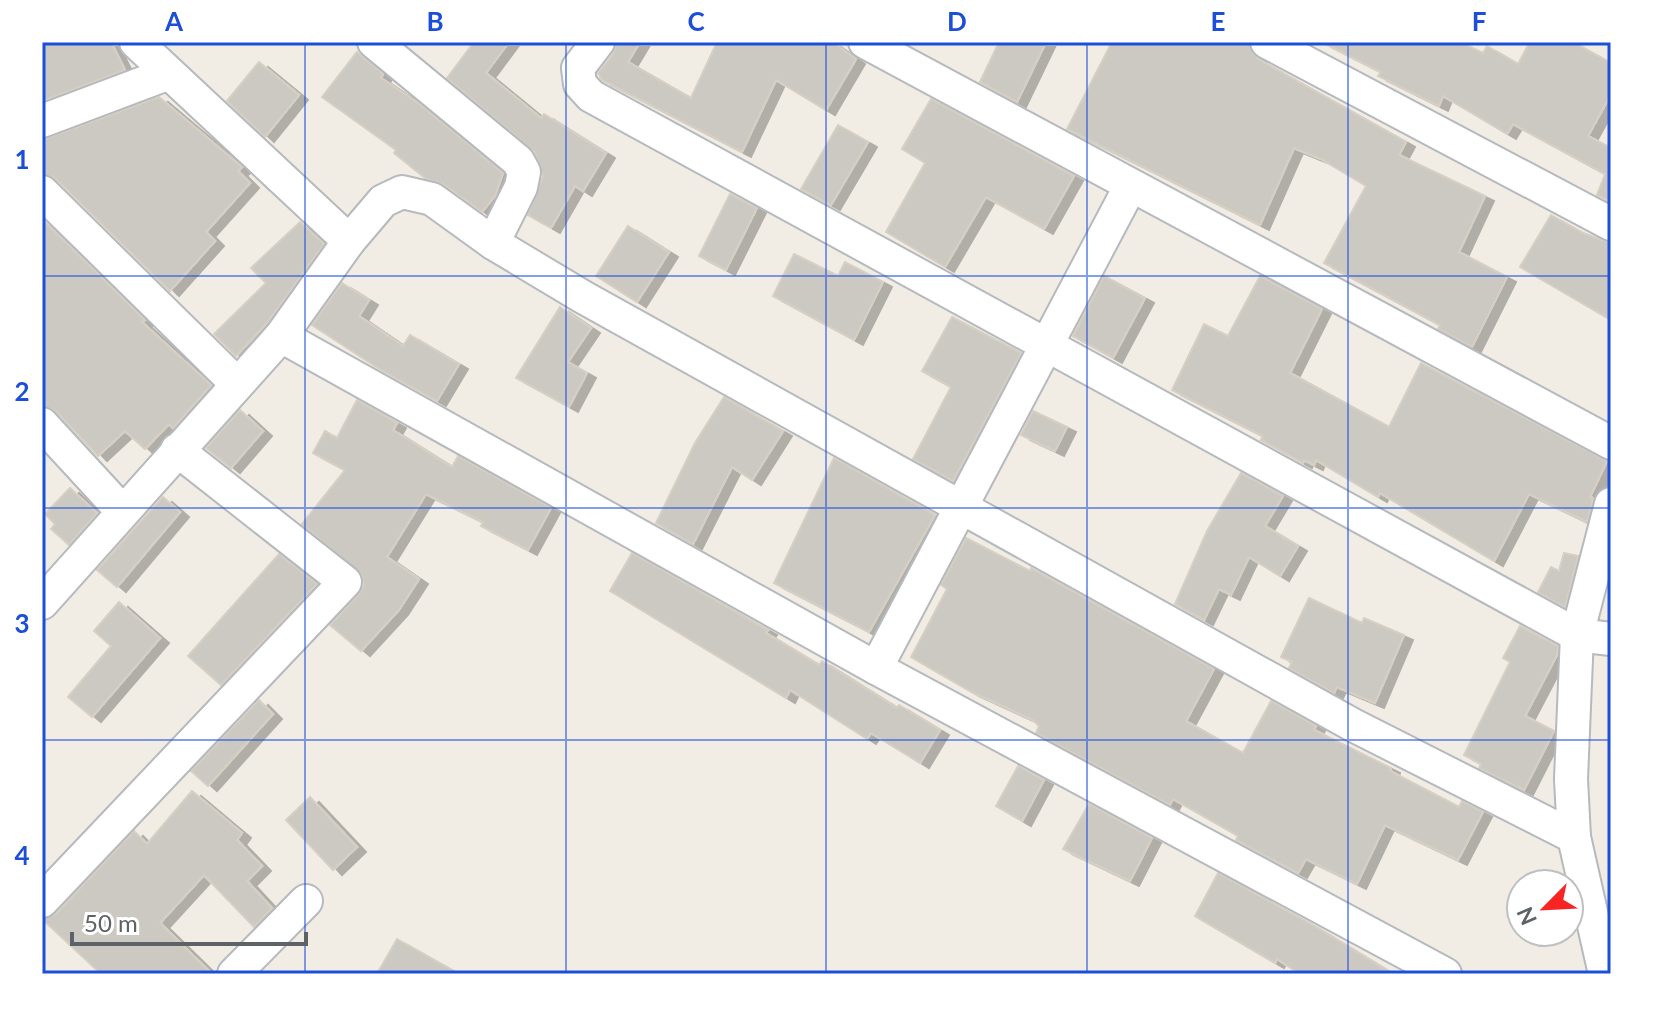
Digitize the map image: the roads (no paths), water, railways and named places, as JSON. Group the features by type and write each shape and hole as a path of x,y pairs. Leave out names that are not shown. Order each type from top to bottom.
{"street":[{"path":"136,42 349,241"},
{"path":"374,42 518,161 524,172 521,187 493,243"},
{"path":"598,42 578,68 580,84 591,96 1577,635 1611,639"},
{"path":"865,42 1611,443"},
{"path":"1267,42 1611,224"},
{"path":"42,121 167,74"},
{"path":"876,668 1130,187"},
{"path":"42,192 237,384"},
{"path":"42,603 281,336 349,241 383,201 402,192 432,199 493,243 596,305 1353,725 1574,837"},
{"path":"281,336 876,668 1445,974"},
{"path":"42,424 123,512"},
{"path":"42,901 345,582 177,450"},
{"path":"1605,974 1601,905 1574,837 1571,779 1577,635 1611,504"},
{"path":"251,968 306,901"}]}
